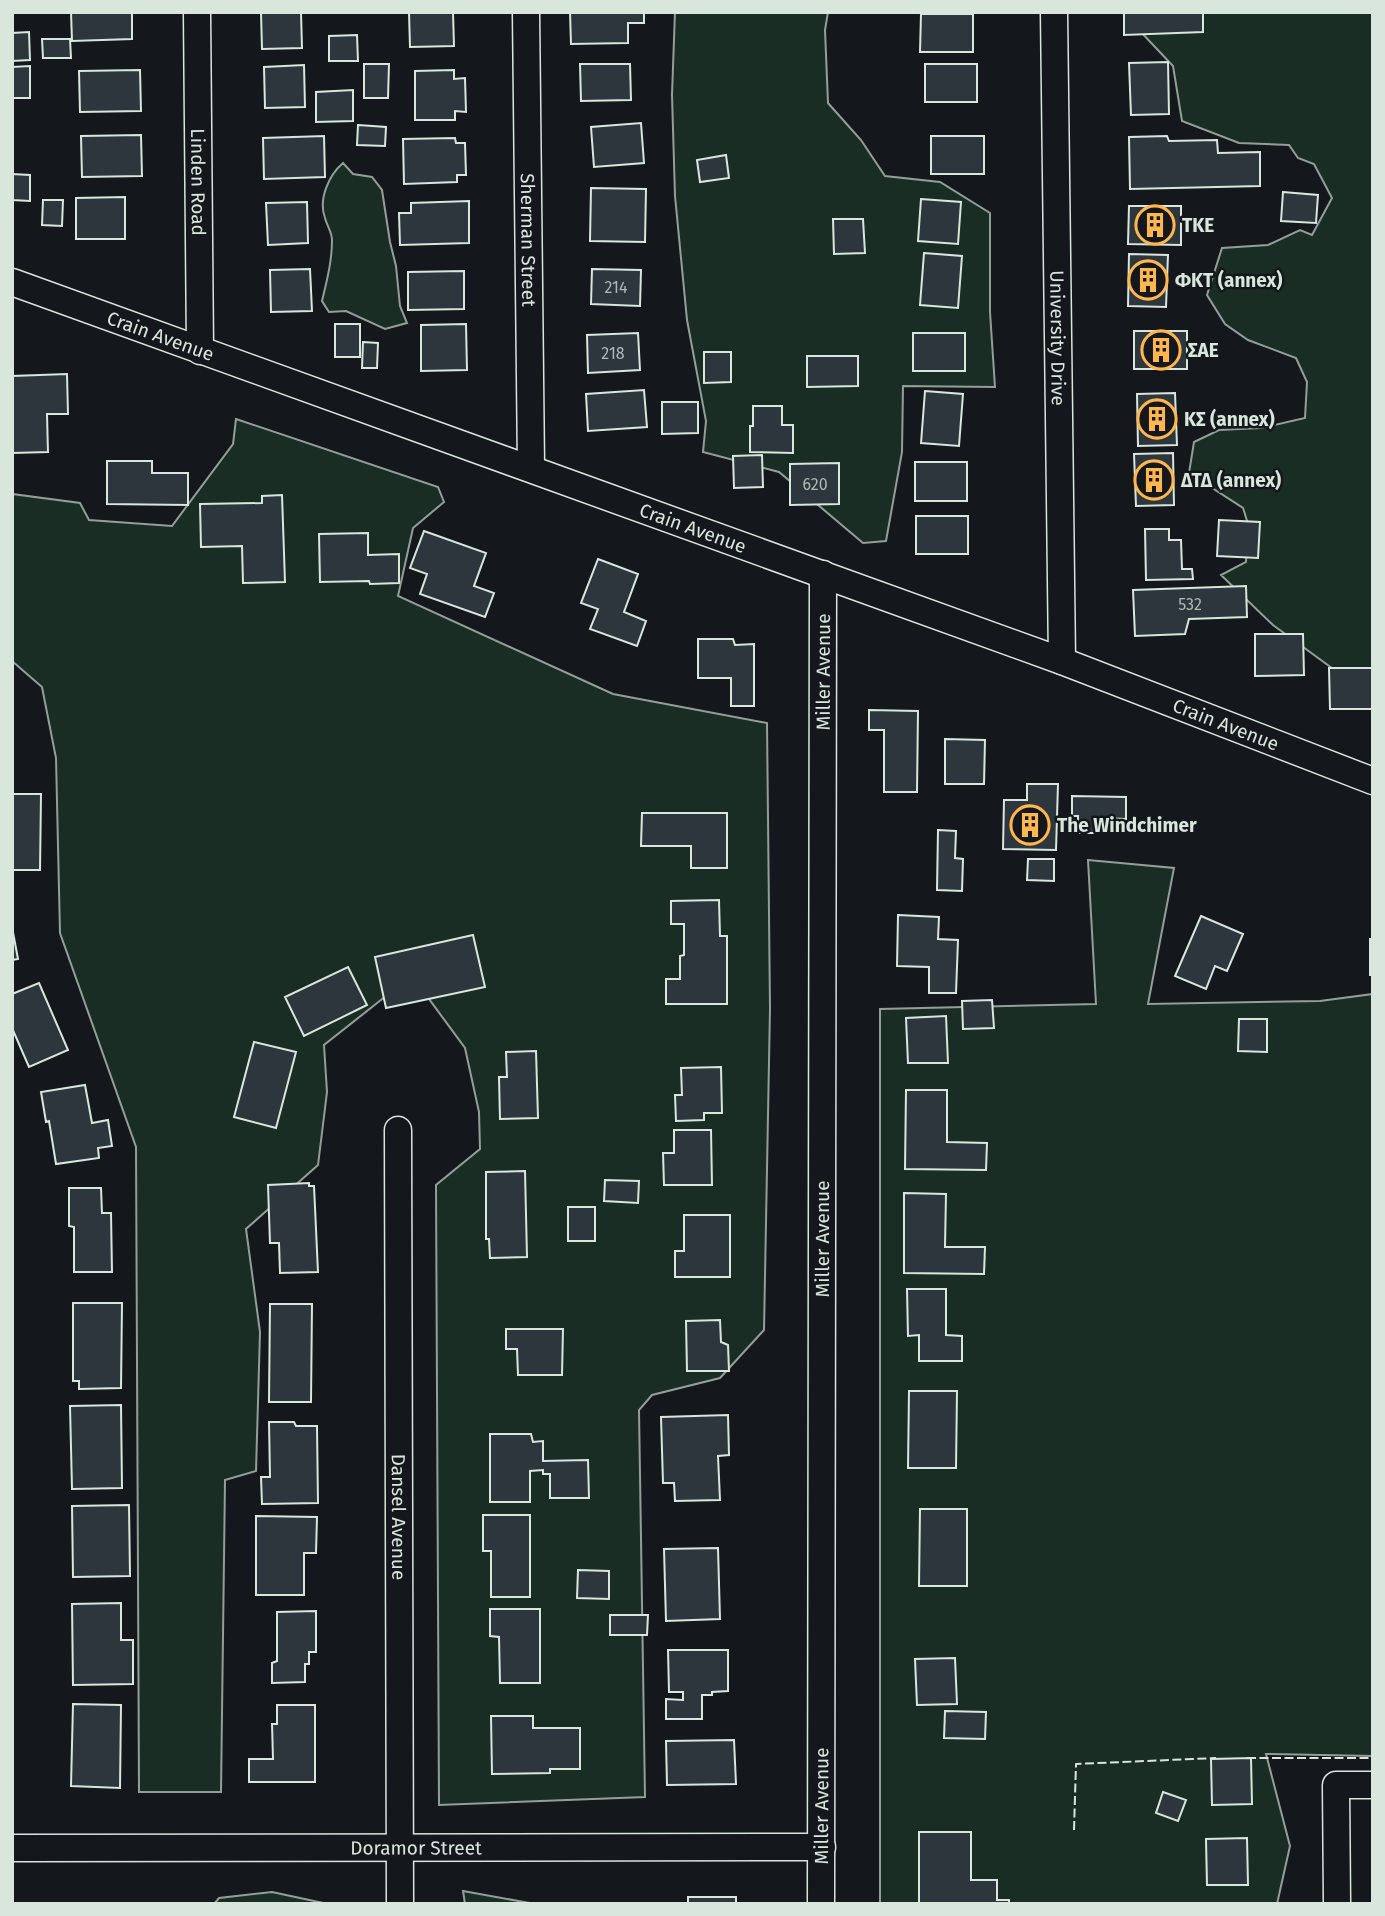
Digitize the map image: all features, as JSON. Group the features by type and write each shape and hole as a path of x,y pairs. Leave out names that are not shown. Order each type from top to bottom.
{"street":[{"name":"Linden Road","path":"197,12 200,351"},
{"name":"Sherman Street","path":"526,12 531,468"},
{"name":"University Drive","path":"1054,12 1062,661"},
{"name":"Crain Avenue","path":"12,282 1062,661 1373,780"},
{"name":"Miller Avenue","path":"821,1904 823,574"},
{"name":"Dansel Avenue","path":"398,1130 400,1904"},
{"path":"1336,1904 1336,1785 1373,1784"},
{"name":"Doramor Street","path":"12,1848 822,1847"}],"green space":[{"path":"675,12 828,12 825,30 828,103 861,140 885,176 940,182 990,213 990,312 995,387 903,386 902,452 886,541 863,543 779,472 703,452 706,421 687,320 675,196 672,95"},
{"path":"1122,12 1373,12 1373,698 1273,625 1221,575 1246,562 1248,524 1243,508 1189,473 1194,442 1219,430 1261,428 1305,418 1307,382 1296,358 1248,340 1225,324 1207,295 1222,248 1268,245 1300,230 1312,235 1332,198 1314,164 1298,158 1289,145 1239,143 1182,121 1173,66"},
{"path":"343,163 353,174 372,177 382,190 396,266 400,306 407,323 385,329 346,311 329,312 322,301 332,240 323,211 324,195 333,174"},
{"path":"236,419 438,487 444,502 413,528 398,596 613,694 767,723 770,1008 764,1330 720,1378 652,1395 639,1410 645,1797 439,1805 436,1185 480,1149 479,1112 465,1048 429,999 391,992 324,1045 327,1092 318,1165 246,1229 260,1332 256,1471 225,1480 221,1792 139,1792 136,1147 60,933 56,758 42,687 12,661 12,494 80,503 89,520 172,526 233,444"},
{"path":"1088,860 1174,868 1148,1004 1320,1001 1373,994 1373,1756 1266,1754 1290,1846 1277,1904 880,1904 880,1009 1096,1004"},
{"path":"463,1891 535,1904 465,1904"},
{"path":"272,1892 328,1904 214,1904 219,1898"}],"building":[{"path":"71,12 132,12 132,39 72,41"},
{"path":"261,12 301,12 302,48 262,49"},
{"path":"409,12 453,12 454,46 410,47"},
{"path":"570,12 644,12 644,23 628,23 628,43 571,44"},
{"path":"1124,12 1203,12 1203,32 1124,35"},
{"path":"921,14 973,14 973,52 920,52"},
{"path":"29,32 30,60 12,61 12,33"},
{"path":"357,35 358,61 329,61 329,36"},
{"path":"42,39 70,39 71,58 43,58"},
{"path":"1168,62 1169,114 1131,115 1129,63"},
{"path":"364,64 389,64 388,98 364,98"},
{"path":"580,64 630,64 631,100 581,101"},
{"path":"925,64 977,64 977,102 925,102"},
{"path":"304,65 305,107 265,108 264,67"},
{"path":"30,66 30,98 12,98 12,67"},
{"path":"140,70 141,111 80,112 79,71"},
{"path":"454,70 454,79 465,78 466,112 455,111 455,120 415,120 415,71"},
{"path":"353,90 353,121 316,122 316,92"},
{"path":"641,123 644,163 594,167 591,127"},
{"path":"358,125 386,127 385,146 357,145"},
{"path":"141,135 142,176 82,177 81,136"},
{"path":"324,136 325,177 264,179 263,138"},
{"path":"931,136 984,136 984,174 931,174"},
{"path":"1167,136 1169,141 1217,140 1218,153 1260,152 1260,186 1130,189 1129,137"},
{"path":"455,138 456,143 465,143 466,175 457,175 457,182 404,184 403,139"},
{"path":"726,155 729,178 700,182 697,160"},
{"path":"12,174 30,175 30,201 12,200"},
{"path":"591,188 646,189 645,242 590,241"},
{"path":"1283,192 1318,195 1316,223 1281,221"},
{"path":"125,197 125,239 76,239 76,198"},
{"path":"921,199 961,202 958,244 918,241"},
{"path":"43,200 63,200 62,226 42,225"},
{"path":"469,201 469,243 400,245 399,213 411,213 411,203"},
{"path":"307,202 308,243 268,245 266,203"},
{"name":"TKE","path":"1129,206 1181,206 1181,245 1128,244"},
{"path":"833,219 863,219 865,253 834,254"},
{"path":"924,253 962,256 958,308 920,305"},
{"name":"ΦΚΤ (annex)","path":"1129,254 1168,255 1166,307 1128,306"},
{"path":"310,269 312,311 271,312 270,270"},
{"path":"592,269 641,270 640,306 591,304"},
{"path":"464,271 464,309 408,310 408,272"},
{"path":"335,324 360,324 360,357 335,357"},
{"path":"466,324 467,370 421,371 421,325"},
{"name":"ΣΑΕ","path":"1134,331 1187,331 1187,369 1134,369"},
{"path":"638,333 640,370 588,373 587,335"},
{"path":"913,333 965,333 965,371 913,371"},
{"path":"363,342 378,343 377,368 362,368"},
{"path":"704,352 731,352 731,382 704,383"},
{"path":"807,356 858,356 858,386 807,387"},
{"path":"67,374 68,414 47,414 48,452 12,453 12,376"},
{"path":"644,390 647,427 588,431 586,394"},
{"path":"925,391 963,394 959,446 921,443"},
{"name":"ΚΣ (annex)","path":"1175,393 1177,445 1138,446 1137,394"},
{"path":"662,402 698,402 698,433 662,434"},
{"path":"753,406 782,406 782,425 793,425 793,453 750,452"},
{"name":"ΔΤΔ (annex)","path":"1173,453 1174,505 1136,506 1134,454"},
{"path":"762,455 763,487 734,488 733,456"},
{"path":"107,461 152,461 152,473 188,473 188,505 107,504"},
{"path":"915,462 967,462 967,501 915,501"},
{"path":"839,463 839,504 790,505 790,464"},
{"path":"282,495 285,582 243,583 242,546 201,547 200,504 262,503 262,496"},
{"path":"916,516 968,516 968,554 916,554"},
{"path":"1219,520 1260,522 1258,558 1217,556"},
{"path":"1145,529 1169,529 1169,540 1181,540 1182,569 1192,569 1193,579 1146,580"},
{"path":"424,531 486,553 474,586 494,593 485,617 420,594 427,574 410,568"},
{"path":"368,533 368,555 399,554 399,583 320,582 319,534"},
{"path":"598,559 638,574 624,612 646,621 637,646 590,629 598,609 581,603"},
{"path":"1246,586 1247,617 1189,619 1185,634 1135,636 1133,590"},
{"path":"1255,634 1303,634 1304,675 1255,676"},
{"path":"698,639 733,639 735,645 754,644 754,706 731,706 731,678 698,678"},
{"path":"1329,668 1373,668 1373,709 1330,709"},
{"path":"869,710 918,711 917,792 884,792 884,730 869,730"},
{"path":"945,739 985,740 984,784 945,784"},
{"name":"The Windchimer","path":"1027,784 1058,784 1056,850 1003,849 1004,800 1027,800"},
{"path":"12,794 41,794 40,870 12,870"},
{"path":"1072,796 1126,797 1126,819 1102,818 1101,833 1078,833 1078,816 1072,816"},
{"path":"642,813 727,813 727,868 691,868 691,846 641,846"},
{"path":"938,830 956,831 955,858 963,859 962,891 937,890"},
{"path":"1028,859 1054,859 1054,881 1027,880"},
{"path":"719,900 720,936 727,936 727,1004 666,1004 666,979 680,979 680,956 684,955 684,924 671,924 671,901"},
{"path":"898,915 939,917 938,939 958,940 956,993 929,993 929,967 897,966"},
{"path":"1201,916 1243,934 1227,971 1215,966 1206,989 1175,976"},
{"path":"12,927 18,959 12,960"},
{"path":"473,935 485,987 386,1008 375,957"},
{"path":"1370,939 1373,939 1373,975 1370,975"},
{"path":"348,967 367,1005 304,1036 285,997"},
{"path":"39,983 68,1050 29,1067 12,1028 12,994"},
{"path":"992,1000 994,1028 963,1029 962,1001"},
{"path":"946,1016 948,1063 908,1063 906,1018"},
{"path":"1239,1019 1267,1019 1267,1052 1238,1051"},
{"path":"254,1042 296,1052 276,1128 234,1117"},
{"path":"536,1051 538,1118 500,1119 499,1077 507,1077 506,1052"},
{"path":"721,1067 722,1113 704,1113 704,1120 676,1121 675,1095 682,1095 681,1068"},
{"path":"85,1085 92,1123 108,1120 112,1146 98,1148 99,1158 56,1164 41,1092"},
{"path":"906,1090 947,1090 947,1142 987,1143 986,1170 905,1169"},
{"path":"674,1130 711,1130 712,1185 664,1185 663,1153 674,1153"},
{"path":"525,1171 527,1257 490,1258 489,1239 486,1239 486,1172"},
{"path":"605,1180 639,1181 638,1203 604,1201"},
{"path":"309,1183 309,1186 314,1186 318,1272 280,1273 279,1243 270,1243 268,1185"},
{"path":"69,1188 101,1188 102,1213 111,1213 112,1272 74,1272 74,1227 69,1226"},
{"path":"904,1193 946,1194 945,1247 985,1247 984,1274 904,1273"},
{"path":"568,1207 595,1207 595,1241 568,1241"},
{"path":"684,1215 730,1215 730,1277 675,1277 675,1251 684,1251"},
{"path":"907,1289 946,1289 946,1335 962,1336 962,1361 919,1361 919,1335 908,1336"},
{"path":"73,1303 122,1303 121,1388 79,1389 79,1381 73,1381"},
{"path":"270,1304 312,1304 311,1402 269,1402"},
{"path":"720,1320 721,1342 728,1345 729,1371 687,1371 686,1321"},
{"path":"506,1329 563,1329 562,1375 518,1375 517,1349 506,1349"},
{"path":"909,1391 957,1391 956,1468 908,1468"},
{"path":"121,1405 122,1488 72,1489 70,1406"},
{"path":"728,1415 729,1455 718,1456 720,1500 675,1501 674,1483 663,1483 661,1417"},
{"path":"269,1422 317,1426 318,1503 262,1504 261,1477 270,1477"},
{"path":"490,1434 531,1434 533,1442 543,1441 543,1461 588,1460 589,1498 550,1498 550,1474 543,1474 543,1470 530,1471 530,1502 490,1502"},
{"path":"129,1505 130,1576 73,1577 72,1506"},
{"path":"920,1509 967,1509 967,1586 919,1586"},
{"path":"483,1515 530,1515 530,1597 491,1597 491,1551 483,1551"},
{"path":"256,1516 317,1517 316,1553 304,1553 304,1595 256,1595"},
{"path":"718,1548 720,1619 666,1621 664,1549"},
{"path":"578,1570 609,1571 609,1599 577,1598"},
{"path":"121,1603 121,1640 133,1640 133,1684 73,1685 72,1604"},
{"path":"490,1609 540,1609 540,1683 500,1683 499,1637 490,1636"},
{"path":"316,1611 316,1652 309,1652 309,1664 305,1664 305,1682 272,1683 272,1663 277,1661 277,1612"},
{"path":"610,1615 648,1615 647,1635 610,1635"},
{"path":"668,1650 728,1650 728,1691 702,1695 702,1719 666,1719 666,1699 683,1700 683,1692 669,1692"},
{"path":"955,1658 957,1704 917,1705 915,1659"},
{"path":"73,1704 121,1705 120,1788 71,1786"},
{"path":"277,1705 315,1705 315,1782 249,1782 249,1759 273,1759 272,1724 277,1724"},
{"path":"945,1711 986,1712 985,1739 944,1738"},
{"path":"491,1716 533,1716 533,1728 580,1728 580,1769 550,1769 550,1773 492,1774"},
{"path":"734,1740 736,1784 667,1785 666,1741"},
{"path":"1251,1758 1252,1804 1212,1805 1211,1759"},
{"path":"1163,1792 1186,1800 1178,1821 1156,1813"},
{"path":"919,1832 971,1832 971,1880 997,1880 997,1900 1009,1900 1009,1904 919,1903"},
{"path":"1247,1838 1248,1885 1207,1885 1206,1839"},
{"path":"688,1897 736,1897 736,1904 688,1904"}],"fence":[{"path":"1074,1830 1076,1764 1216,1758"},
{"path":"1247,1758 1373,1758"}],"place":[{"name":"TKE","path":"1155,225"},
{"name":"ΦΚΤ (annex)","path":"1148,280"},
{"name":"ΣΑΕ","path":"1161,350"},
{"name":"ΚΣ (annex)","path":"1157,419"},
{"name":"ΔΤΔ (annex)","path":"1154,480"},
{"name":"The Windchimer","path":"1030,825"}]}
